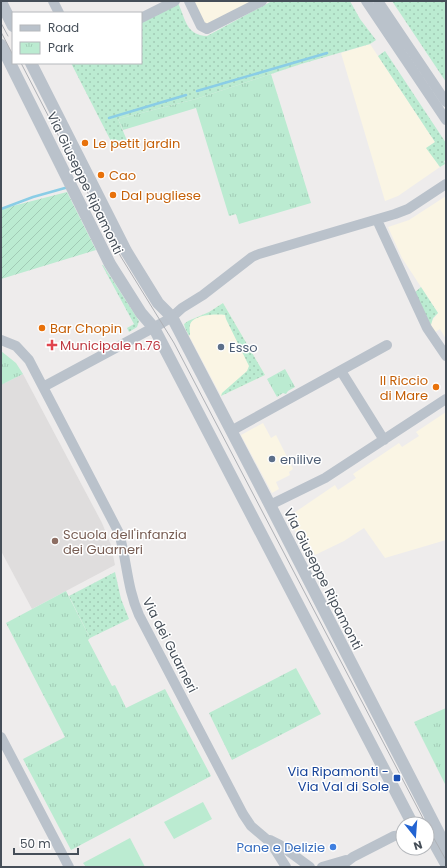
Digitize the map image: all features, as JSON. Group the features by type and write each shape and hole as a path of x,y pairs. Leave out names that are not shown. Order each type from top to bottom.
{"street":[{"path":"53,1 58,12"},
{"path":"142,18 175,1"},
{"path":"188,1 201,26 204,28 210,28 262,1"},
{"path":"366,1 446,120"},
{"path":"378,1 446,102"},
{"path":"1,2 12,24"},
{"name":"Via Giuseppe Ripamonti","path":"1,45 110,264 141,313 154,328 417,816"},
{"name":"Via Giuseppe Ripamonti","path":"32,64 126,251 158,303 172,317 270,505 417,816"},
{"path":"43,387 172,317 182,308 203,295 247,261 259,254 377,220 408,209 446,184"},
{"path":"377,220 427,328 446,356"},
{"name":"Via dei Guarneri","path":"1,340 13,344 23,352 29,360 119,533 124,548 129,587 139,615 243,814 251,826 276,850 286,867"},
{"path":"231,430 387,345"},
{"path":"341,370 384,440"},
{"path":"270,505 325,478 446,399"},
{"path":"1,736 69,867"},
{"name":"Via Giuseppe Ripamonti","path":"435,836 445,845 443,860"},
{"path":"322,867 353,857 395,837"},
{"name":"Via dei Guarneri","path":"266,839 280,845 311,867"},
{"path":"340,867 353,857"},
{"path":"306,867 311,867"}],"shaded area":[{"path":"192,1 256,1 211,24 205,24"},
{"path":"370,44 435,142 427,148 440,167 398,196 385,201 341,53"},
{"path":"446,196 446,339 440,329 434,333 431,322 438,313 402,258 388,227 409,220"},
{"path":"223,303 265,375 221,396 184,324 209,312"},
{"path":"23,374 102,523 111,545 115,565 32,609 1,551 1,385"},
{"path":"446,412 446,540 385,558 364,528 344,541 315,555 310,545 304,548 288,517 335,485 338,490 356,478 353,474 399,443 402,447 419,436 416,432"},
{"path":"263,423 271,438 276,435 293,469 289,472 290,475 276,482 279,489 272,493 241,435"}],"green space":[{"path":"272,1 350,1 360,19 376,40 370,44 301,64 196,99 118,119 128,143 115,149 72,64 142,64 142,22 178,3 185,21 191,30 200,35 207,36"},
{"path":"392,1 446,1 446,82"},
{"path":"385,51 446,143 445,164 440,167 426,148 435,142 378,56"},
{"path":"271,74 311,203 239,224 236,214 229,216 196,108 123,130 118,119 196,99"},
{"path":"67,192 96,250 1,279 1,209"},
{"path":"102,265 139,321 137,327 129,332 127,328 134,324"},
{"path":"421,287 438,313 433,318 431,325 414,293"},
{"path":"223,303 265,375 221,396 222,393 247,371 249,366 225,315 200,317 192,321 189,336 184,324 209,312"},
{"path":"1,351 16,363 23,374 1,385"},
{"path":"285,369 295,387 286,394 283,393 277,397 267,379"},
{"path":"115,572 121,599 129,619 90,638 69,596"},
{"path":"66,591 90,638 88,640 112,686 115,685 126,708 165,689 211,776 71,850 23,759 65,737 6,623"},
{"path":"296,668 321,714 232,760 209,713"},
{"path":"446,708 446,786 414,722"},
{"path":"203,802 212,819 174,839 164,822"},
{"path":"130,838 145,867 86,867 83,863"}],"waterway":[{"path":"197,91 327,53"},
{"path":"109,118 186,95"},
{"path":"1,209 33,197 65,188"}],"tram line":[{"path":"1,23 8,36"},
{"path":"1,32 12,53"},
{"path":"22,64 121,257 174,343 422,816"},
{"path":"435,840 446,860"}],"place":[{"name":"Le petit jardin","path":"85,143"},
{"name":"Cao","path":"101,175"},
{"name":"Dal pugliese","path":"113,195"},
{"name":"Bar Chopin","path":"42,328"},
{"name":"Municipale n.76","path":"52,345"},
{"name":"Esso","path":"221,347"},
{"name":"Il Riccio di Mare","path":"436,387"},
{"name":"enilive","path":"272,459"},
{"name":"Scuola dell'infanzia dei Guarneri","path":"55,541"},
{"name":"Via Ripamonti - Via Val di Sole","path":"397,778"},
{"name":"Pane e Delizie","path":"333,847"}]}
